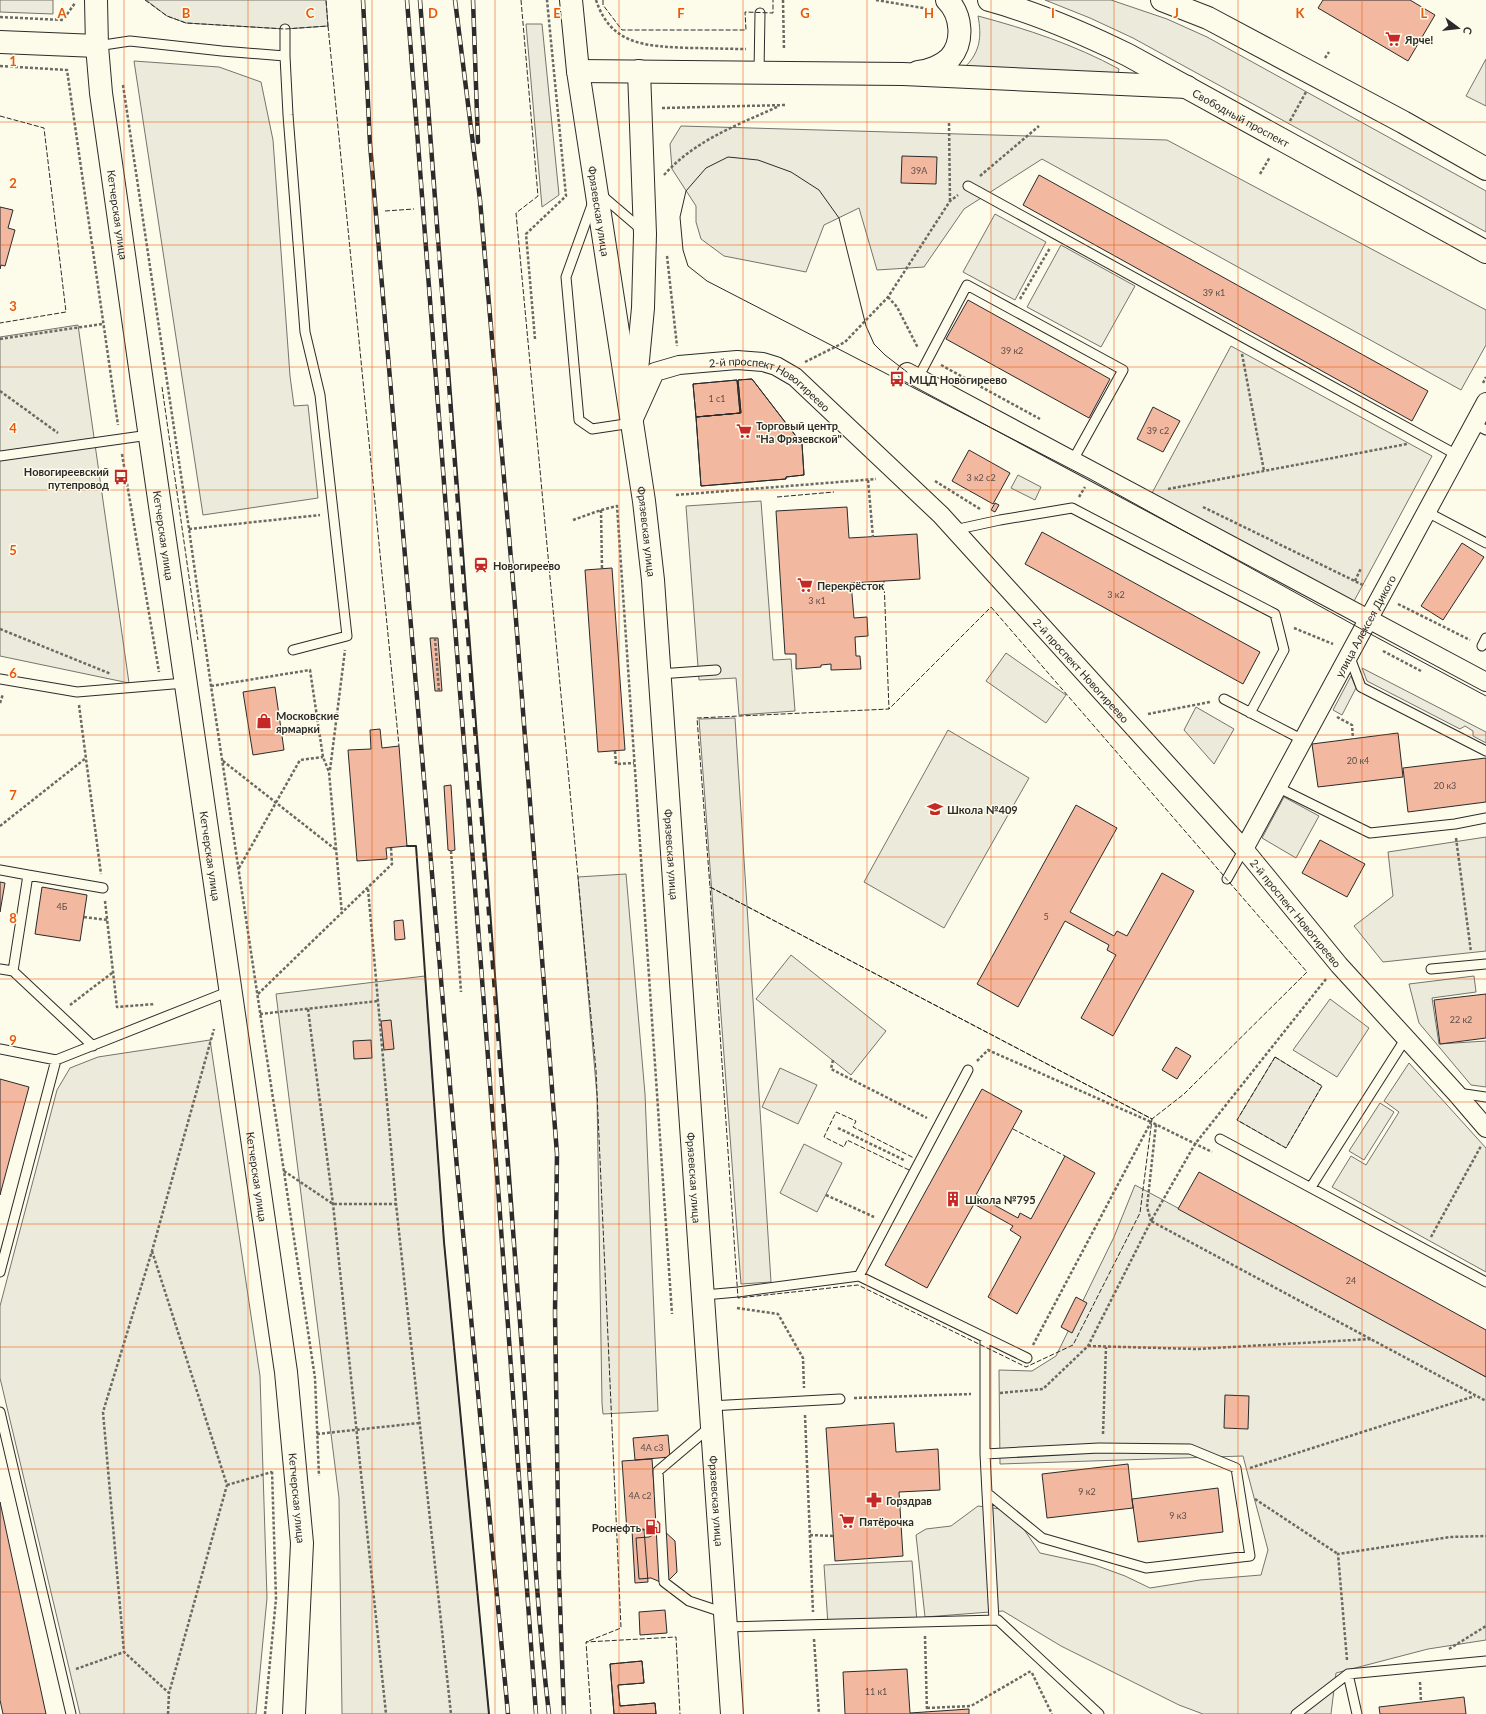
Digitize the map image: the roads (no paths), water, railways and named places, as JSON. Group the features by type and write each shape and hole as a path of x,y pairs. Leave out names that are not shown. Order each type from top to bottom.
{"main road":[{"name":"Кетчерская улица","path":"96,0 97,46 101,93 149,435 286,1372 302,1543 294,1714"},
{"name":"Фрязевская улица","path":"571,0 578,71 646,517 653,580 732,1714"},
{"name":"Свободный проспект","path":"989,0 1022,10 1084,34 1187,87 1486,252"},
{"path":"1162,0 1208,18"},
{"path":"1172,0 1316,76 1486,169"},
{"path":"903,74 924,72 937,67 950,58 958,44 960,29 957,15 940,7"},
{"path":"0,42 97,46"},
{"path":"632,423 643,308 645,234 639,70"},
{"path":"578,71 639,70 903,74 1187,87"}],"street":[{"name":"2-й проспект Новогиреево","path":"632,423 655,372 679,365 737,360 763,362 786,371 808,388 941,515 1244,849 1339,965 1456,1092 1485,1134"},
{"path":"912,375 1486,682"},
{"name":"улица Алексея Дикого","path":"1244,849 1458,455 1480,427 1486,402"}],"lane":[{"path":"759,72 760,13"},
{"path":"284,29 289,136 305,332 320,395 347,636 293,650"},
{"path":"97,46 130,41 285,56"},
{"path":"968,186 1458,455"},
{"path":"632,423 592,429 579,420 566,277 597,191 645,234"},
{"path":"912,375 928,358 967,285 1123,370 1073,460"},
{"path":"0,456 149,435"},
{"path":"954,530 1000,520 1072,508 1275,614 1284,650 1250,713"},
{"path":"1427,512 1486,543"},
{"path":"1349,655 1362,688 1486,751"},
{"path":"659,674 716,670"},
{"path":"0,678 77,692 185,683"},
{"path":"1224,699 1303,740"},
{"path":"1277,787 1370,833 1455,824 1486,818"},
{"path":"1227,879 1244,849"},
{"path":"0,870 103,888"},
{"path":"13,971 28,875"},
{"path":"1431,969 1486,964"},
{"path":"0,969 13,971 93,1046"},
{"path":"0,1049 56,1060 230,992"},
{"path":"1311,1187 1406,1038"},
{"path":"0,1272 56,1060"},
{"path":"859,1276 968,1070"},
{"path":"1456,1092 1486,1097"},
{"path":"1220,1139 1486,1282"},
{"path":"704,1295 859,1276 1027,1358"},
{"path":"985,1338 985,1454 994,1620"},
{"path":"840,1399 804,1401 711,1416 658,1471 664,1582 690,1600 726,1620 814,1625 998,1620 1099,1714"},
{"path":"0,1412 71,1714"},
{"path":"985,1454 1102,1448 1190,1449 1236,1468 1250,1556 1146,1568 1042,1538 987,1493"},
{"path":"1296,1714 1348,1674 1486,1661"},
{"path":"1348,1674 1357,1714"}],"tram line":[{"path":"907,372 885,355 874,344 866,326 839,218 819,190 791,172 758,160 728,157 706,168 686,191 680,217 683,250 688,266 707,281 1090,479 1363,630 1486,696"}],"railway":[{"path":"363,0 370,144 457,1168 508,1714"},
{"path":"407,0 499,1201 536,1714"},
{"path":"420,0 479,802 521,1337 539,1607 549,1714"},
{"path":"455,0 480,200 514,594 557,1154 555,1313 559,1576 564,1714"},
{"path":"473,0 478,142"}],"place":[{"name":"Ярче!","path":"1393,39"},
{"name":"МЦД Новогиреево","path":"897,379"},
{"name":"Торговый центр \"На Фрязевской\"","path":"744,431"},
{"name":"Новогиреевский путепровод","path":"121,477"},
{"name":"Новогиреево","path":"481,565"},
{"name":"Перекрёсток","path":"805,585"},
{"name":"Московские ярмарки","path":"264,721"},
{"name":"Школа №409","path":"935,809"},
{"name":"Школа №795","path":"953,1199"},
{"name":"Горздрав","path":"874,1500"},
{"name":"Пятёрочка","path":"847,1521"},
{"name":"Роснефть","path":"653,1527"}]}
